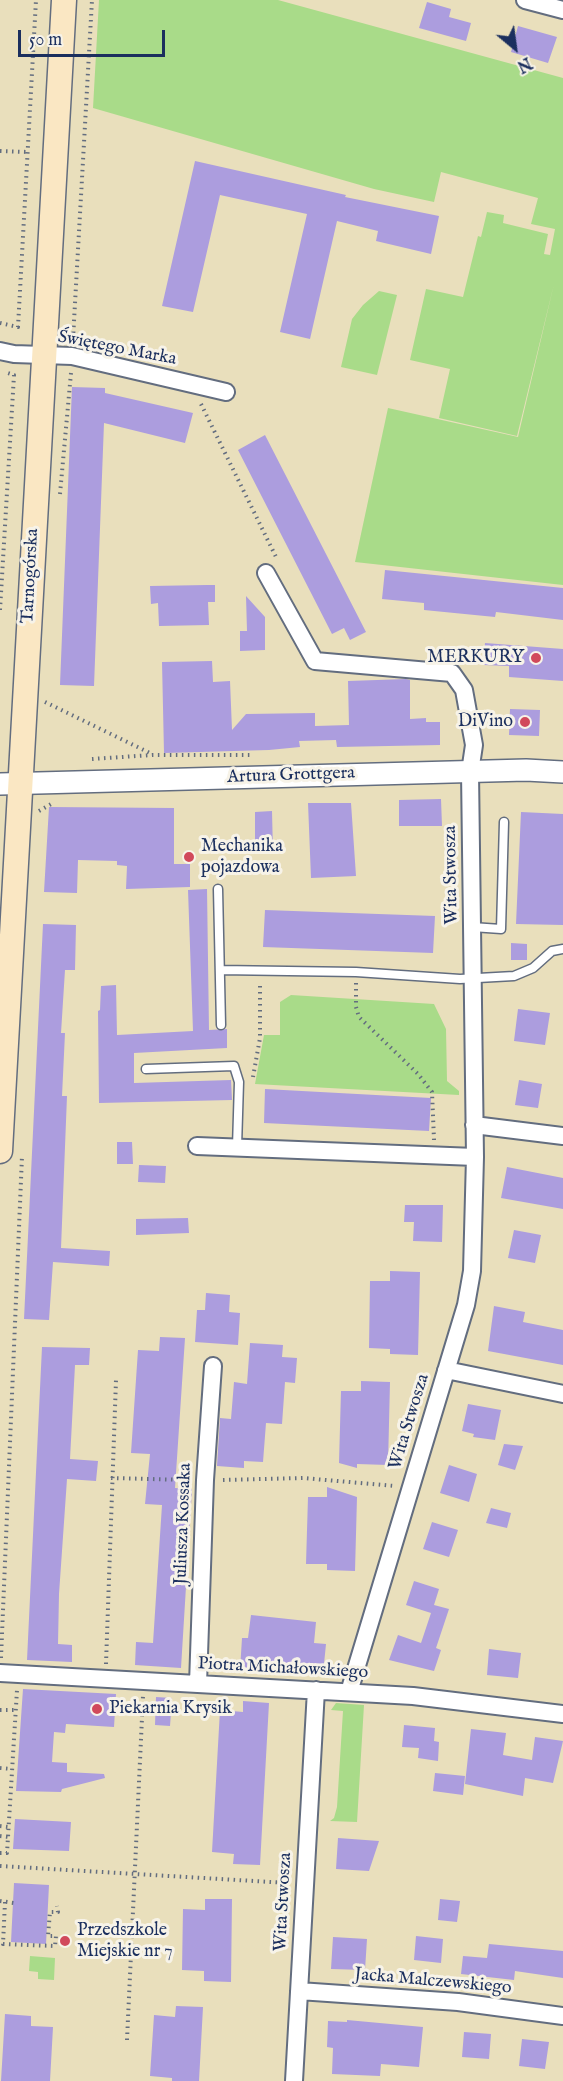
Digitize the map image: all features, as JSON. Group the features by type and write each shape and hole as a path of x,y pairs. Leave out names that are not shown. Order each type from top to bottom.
{"main road":[{"name":"Tarnogórska","path":"11,1150 10,784 44,355 64,0"}],"street":[{"path":"525,0 563,10"},
{"name":"Świętego Marka","path":"0,351 72,356 226,392"},
{"path":"274,570 315,661 446,671 457,678 464,690 472,728 474,745 470,772"},
{"name":"Artura Grottgera","path":"10,784 470,772 563,772"},
{"name":"Wita Stwosza","path":"349,1692 466,1305 472,1270 475,1157 470,772"},
{"path":"474,1125 563,1136"},
{"path":"196,1146 475,1157"},
{"name":"Juliusza Kossaka","path":"198,1684 205,1480 213,1366"},
{"path":"446,1370 563,1394"},
{"name":"Piotra Michałowskiego","path":"0,1673 349,1692 478,1702 563,1714"},
{"name":"Wita Stwosza","path":"294,2081 316,1690"},
{"name":"Jacka Malczewskiego","path":"299,1991 458,2002 563,2016"}],"lane":[{"path":"472,927 501,929 504,822"},
{"path":"218,889 221,1025"},
{"path":"220,970 356,972 472,978 524,974 552,951 563,949"},
{"path":"146,1069 234,1066 239,1082 237,1147"}],"path":[{"path":"0,323 18,327 36,0"},
{"path":"72,356 92,0"},
{"path":"0,151 28,152"},
{"path":"0,609 14,375"},
{"path":"192,385 274,570"},
{"path":"42,700 152,755"},
{"path":"36,820 37,812"},
{"path":"252,1082 260,1038 260,970"},
{"path":"356,972 356,1007 359,1017 418,1074 432,1092 435,1100 434,1156"},
{"path":"1,1665 11,1150"},
{"path":"106,1663 116,1380"},
{"path":"111,1478 205,1480 303,1478 410,1488"},
{"path":"0,1853 8,1853 17,1686"},
{"path":"127,2040 143,1696"},
{"path":"0,1710 16,1710"},
{"path":"0,1768 12,1768"},
{"path":"0,1826 9,1827"},
{"path":"0,1836 9,1837"},
{"path":"0,1866 294,1883"},
{"path":"14,1903 3,1902 3,1944 55,1946 56,1936 48,1936 50,1911 58,1912 57,1906"}],"green space":[{"path":"99,0 278,0 563,78 563,585 355,562 388,408 518,437 554,284 517,436 439,418 450,369 410,360 426,289 463,297 478,236 481,237 487,212 504,215 503,223 548,234 544,254 550,255 555,229 531,224 538,198 441,172 434,202 374,189 93,108"},
{"path":"379,291 397,295 377,375 341,367 352,319"},
{"path":"291,995 434,1004 446,1029 447,1081 459,1091 459,1095 255,1084 264,1035 280,1035 280,1002"},
{"path":"336,1703 364,1705 357,1822 330,1821 334,1818 337,1807 343,1711 331,1710"},
{"path":"30,1956 55,1958 54,1980 38,1979 38,1972 29,1971"}],"building":[{"path":"427,2 451,9 449,17 471,23 466,41 419,28"},
{"path":"518,26 557,37 548,63 511,52"},
{"path":"195,161 346,195 345,197 439,216 431,254 376,241 378,231 337,221 310,339 280,332 307,214 220,195 193,312 162,306"},
{"path":"72,387 105,388 105,393 193,413 185,443 104,423 94,686 60,685"},
{"path":"265,435 366,632 350,640 344,628 332,634 238,450"},
{"path":"385,570 563,588 563,620 496,612 495,617 424,610 424,603 382,599"},
{"path":"215,585 215,602 208,602 209,625 159,626 158,603 151,604 150,586"},
{"path":"246,596 265,617 265,650 240,651 240,631 247,631"},
{"name":"MERKURY","path":"485,643 563,649 563,681 509,677 509,666 483,665"},
{"path":"212,661 213,682 230,681 232,730 246,714 315,713 315,726 349,725 348,681 406,679 410,680 410,719 426,718 426,722 440,722 440,745 337,747 336,740 299,741 300,747 269,750 164,753 162,662"},
{"name":"DiVino","path":"510,709 540,710 539,736 509,735"},
{"path":"441,799 442,826 399,826 399,800"},
{"path":"308,803 351,803 356,876 311,878"},
{"path":"49,807 174,808 174,864 190,864 190,887 126,889 127,866 117,865 117,861 78,860 77,893 44,892"},
{"path":"272,811 273,853 255,854 255,812"},
{"path":"521,812 563,814 563,925 516,924"},
{"path":"207,889 209,1030 227,1029 227,1048 134,1053 134,1083 231,1080 232,1100 99,1103 98,1011 100,1010 101,986 116,985 117,1035 193,1031 188,890"},
{"path":"265,910 435,916 433,953 263,947"},
{"path":"43,924 76,925 75,970 65,970 61,1033 65,1033 62,1096 67,1096 61,1248 110,1251 109,1266 53,1262 49,1320 24,1319"},
{"path":"511,943 527,944 527,960 511,960"},
{"path":"518,1009 550,1013 545,1045 514,1041"},
{"path":"519,1080 542,1084 538,1108 515,1105"},
{"path":"265,1089 431,1098 429,1131 264,1123"},
{"path":"117,1142 132,1142 133,1164 117,1164"},
{"path":"139,1165 166,1166 165,1183 138,1182"},
{"path":"507,1167 563,1178 563,1209 501,1198"},
{"path":"405,1205 443,1205 442,1242 413,1241 414,1222 404,1222"},
{"path":"188,1218 189,1233 136,1235 136,1219"},
{"path":"514,1230 541,1235 535,1263 508,1258"},
{"path":"390,1271 420,1272 418,1355 390,1354 390,1349 369,1348 370,1281 390,1281"},
{"path":"206,1293 230,1295 229,1312 240,1313 238,1345 195,1342 197,1310 205,1310"},
{"path":"494,1306 525,1312 523,1322 563,1330 563,1365 488,1351"},
{"path":"160,1337 185,1338 175,1488 192,1489 181,1668 135,1665 136,1642 153,1643 162,1505 145,1504 150,1454 131,1453 138,1350 159,1351"},
{"path":"250,1343 283,1345 282,1357 297,1358 295,1383 285,1382 282,1424 266,1423 263,1462 244,1461 244,1468 217,1466 220,1418 231,1419 234,1382 247,1384"},
{"path":"42,1347 90,1348 89,1365 75,1365 70,1459 98,1461 96,1481 67,1479 59,1594 58,1644 72,1645 72,1662 27,1660"},
{"path":"361,1381 390,1382 388,1465 357,1464 357,1468 339,1463 341,1391 361,1391"},
{"path":"468,1404 501,1410 495,1440 473,1437 474,1434 462,1431"},
{"path":"504,1444 523,1446 515,1470 498,1465"},
{"path":"449,1465 477,1474 469,1502 440,1493"},
{"path":"327,1487 357,1497 355,1571 327,1570 327,1564 306,1564 308,1497 327,1497"},
{"path":"491,1508 511,1513 507,1528 486,1523"},
{"path":"432,1522 458,1530 449,1557 423,1549"},
{"path":"414,1581 439,1589 434,1605 449,1609 436,1648 441,1650 434,1671 389,1660 398,1635 421,1643 431,1613 406,1605"},
{"path":"251,1615 316,1622 314,1643 326,1644 323,1674 240,1670 242,1638 248,1638"},
{"path":"489,1649 521,1653 518,1678 487,1675"},
{"path":"23,1689 116,1694 114,1727 66,1724 65,1733 54,1732 52,1762 67,1763 67,1772 104,1774 105,1778 62,1789 61,1792 16,1791"},
{"path":"156,1697 172,1698 170,1726 155,1725"},
{"path":"243,1701 269,1703 260,1865 233,1864 234,1854 212,1852 220,1710 243,1712"},
{"path":"404,1725 435,1728 434,1741 439,1742 438,1761 418,1758 419,1748 402,1747"},
{"path":"471,1729 506,1733 503,1755 532,1760 535,1737 563,1741 553,1783 525,1778 523,1796 465,1784"},
{"path":"435,1773 465,1776 463,1795 433,1791"},
{"path":"15,1819 71,1822 69,1851 13,1849"},
{"path":"338,1838 379,1841 369,1871 336,1869"},
{"path":"14,1883 49,1885 46,1944 11,1942"},
{"path":"205,1899 232,1899 231,1982 204,1981 204,1971 182,1970 183,1909 205,1910"},
{"path":"440,1899 460,1901 457,1922 438,1920"},
{"path":"416,1936 443,1939 441,1963 414,1960"},
{"path":"333,1937 367,1939 365,1970 331,1969"},
{"path":"489,1944 563,1951 563,1978 515,1971 514,1980 461,1974 463,1956 487,1958"},
{"path":"176,2006 203,2007 199,2081 172,2081 172,2078 150,2076 154,2015 175,2017"},
{"path":"5,2014 31,2016 31,2026 53,2027 50,2081 1,2081"},
{"path":"347,2020 423,2027 419,2067 381,2064 380,2076 332,2074 333,2048 327,2047 328,2021 347,2022"},
{"path":"464,2032 491,2034 489,2059 462,2057"},
{"path":"522,2039 549,2042 545,2069 519,2066"}],"place":[{"name":"MERKURY","path":"536,658"},
{"name":"DiVino","path":"525,722"},
{"name":"Mechanika pojazdowa","path":"189,857"},
{"name":"Piekarnia Krysik","path":"97,1709"},
{"name":"Przedszkole Miejskie nr 7","path":"65,1941"}]}
